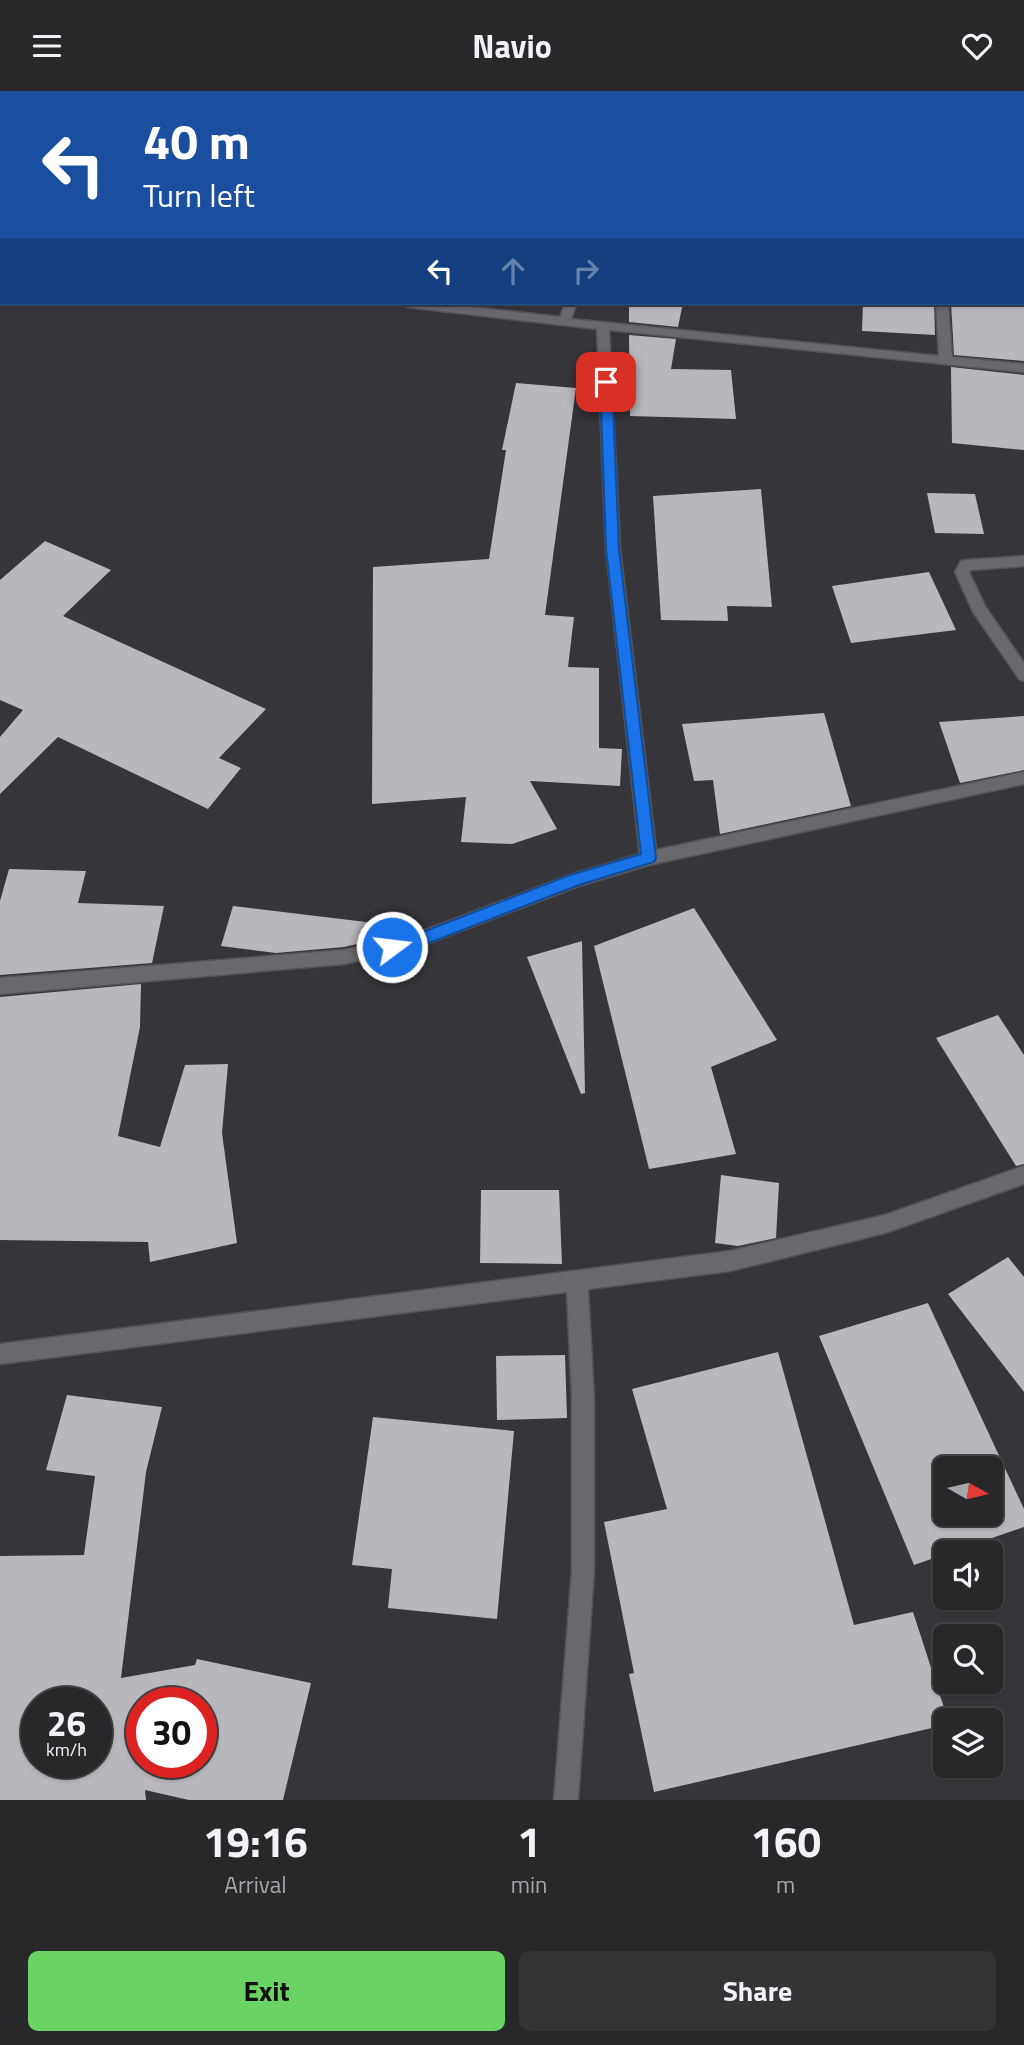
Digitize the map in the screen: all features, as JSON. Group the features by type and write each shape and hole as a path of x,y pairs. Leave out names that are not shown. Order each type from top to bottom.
{"street":[{"path":"424,305 603,326 1024,367"},
{"path":"565,322 569,305"},
{"path":"942,305 946,359"},
{"path":"603,326 613,549 649,858"},
{"path":"1024,561 966,565 962,572 978,608 1024,675"},
{"path":"0,986 344,957 416,941 576,880 649,858 1024,778"},
{"path":"0,1354 743,1258 885,1224 1024,1175"},
{"path":"566,1800 583,1571 583,1412 577,1280"}],"building":[{"path":"629,305 683,305 678,327 629,322"},
{"path":"863,305 934,305 935,335 862,331"},
{"path":"951,305 1024,305 1024,361 954,355"},
{"path":"629,335 676,339 671,369 731,370 736,419 630,416"},
{"path":"951,367 1024,375 1024,450 952,443"},
{"path":"516,383 576,388 545,615 574,617 568,667 599,668 599,748 622,749 620,786 530,781 557,829 512,844 461,842 466,797 372,804 373,567 489,559 506,450 502,450"},
{"path":"761,489 772,607 727,606 728,621 661,620 653,496"},
{"path":"927,493 975,494 984,534 935,533"},
{"path":"45,541 111,570 63,616 266,709 219,758 241,768 208,809 58,737 0,794 0,737 23,710 0,700 0,580"},
{"path":"929,572 956,630 851,643 832,586"},
{"path":"824,713 851,806 720,834 713,780 694,781 682,724"},
{"path":"1024,716 1024,770 960,783 939,722"},
{"path":"9,869 86,871 78,903 164,906 152,963 0,975 0,901"},
{"path":"233,906 391,925 388,937 344,947 276,953 221,946"},
{"path":"694,908 777,1040 711,1067 736,1154 649,1169 594,946"},
{"path":"582,941 585,1093 581,1094 527,957"},
{"path":"141,984 140,1027 118,1136 160,1147 185,1065 228,1064 222,1133 237,1243 150,1262 148,1242 0,1240 0,997"},
{"path":"998,1015 1024,1055 1024,1164 1016,1166 936,1038"},
{"path":"721,1175 779,1183 776,1238 738,1246 715,1243"},
{"path":"481,1190 559,1190 562,1264 480,1263"},
{"path":"1008,1257 1024,1277 1024,1392 948,1294"},
{"path":"928,1303 999,1456 933,1456 933,1526 1003,1526 1003,1464 1024,1509 1024,1527 986,1540 933,1540 933,1558 914,1565 819,1336"},
{"path":"778,1352 854,1625 913,1612 933,1674 933,1694 940,1694 944,1708 933,1708 933,1728 654,1792 629,1674 634,1673 604,1522 667,1509 632,1389"},
{"path":"565,1355 567,1418 497,1420 496,1356"},
{"path":"67,1395 162,1407 146,1472 121,1678 195,1665 197,1659 311,1683 283,1800 189,1800 145,1790 146,1800 0,1800 0,1556 84,1555 95,1476 46,1470"},
{"path":"373,1417 514,1431 497,1619 388,1608 392,1569 352,1565"}],"route":[{"path":"392,947 416,941 576,880 649,858 613,549 606,382"}]}
